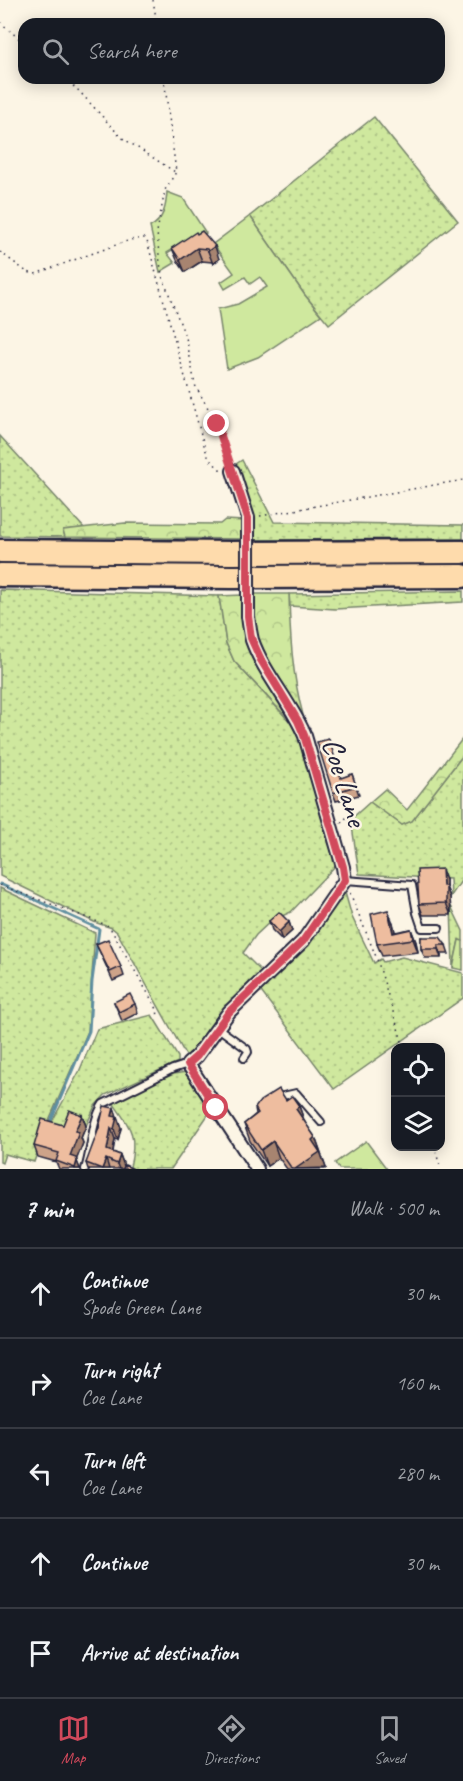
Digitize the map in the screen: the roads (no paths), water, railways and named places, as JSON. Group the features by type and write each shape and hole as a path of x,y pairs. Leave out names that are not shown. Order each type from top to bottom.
{"highway":[{"path":"0,551 232,554 463,552"},
{"path":"0,575 463,576"}],"street":[{"name":"Coe Lane","path":"234,472 248,518 248,616 251,638 304,735 345,880"},
{"path":"257,1169 244,1141 188,1064 197,1056 229,1012 303,941 345,880"}],"lane":[{"path":"345,880 412,885 422,928 439,928"},
{"path":"218,1028 247,1049 248,1052 244,1058"},
{"path":"85,1169 98,1112 103,1104 173,1069 188,1064"},
{"path":"275,1103 283,1096 296,1093 321,1122"}],"waterway":[{"path":"0,884 99,929 92,981 89,1031 49,1125"}]}
